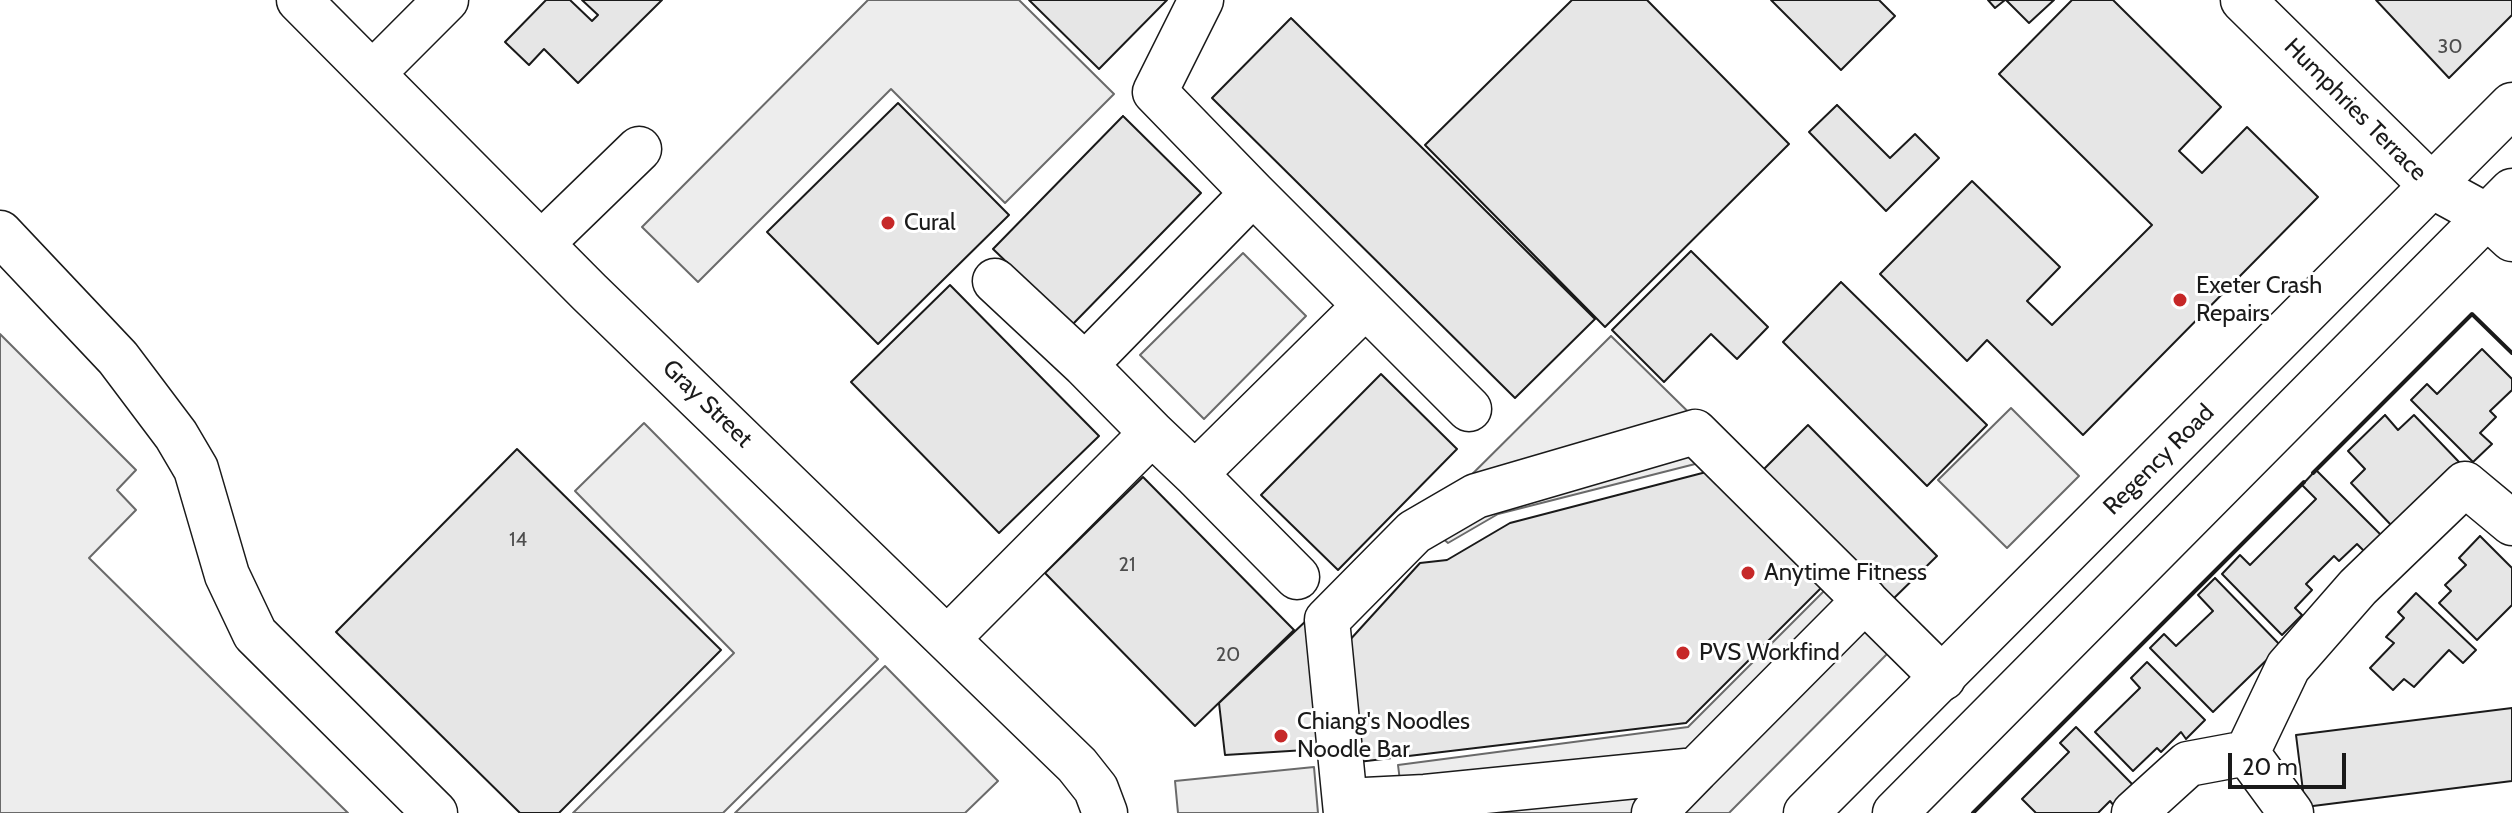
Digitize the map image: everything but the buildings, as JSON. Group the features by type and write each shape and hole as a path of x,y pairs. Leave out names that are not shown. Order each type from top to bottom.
{"street":[{"name":"Gray Street","path":"299,0 542,243 1077,765 1096,789 1105,813"},
{"path":"373,73 446,0"},
{"path":"1201,0 1155,92 1469,409"},
{"name":"Humphries Terrace","path":"2243,0 2432,186 2504,215"},
{"name":"Regency Road","path":"1806,813 2512,105"},
{"path":"542,243 639,149"},
{"path":"1085,365 1253,193"},
{"path":"1895,813 2504,215"},
{"path":"0,233 118,358 176,435 196,469 227,575 255,634 435,813"},
{"path":"995,281 1085,365 1297,577"},
{"path":"1195,474 1365,306"},
{"path":"1696,770 1424,808 1346,807 1327,620 1414,532 1476,496 1695,432 1943,678"},
{"path":"948,638 1152,433"},
{"path":"2247,753 2288,667 2358,587 2465,484 2512,523"},
{"path":"1654,813 1865,600"},
{"path":"2134,813 2188,764 2247,753"},
{"path":"2247,753 2291,813"}],"shaded area":[{"path":"868,0 1019,0 1114,94 1005,203 891,89 698,282 642,227"},
{"path":"1243,253 1306,316 1204,419 1140,355"},
{"path":"0,334 136,470 117,490 136,510 89,558 348,813 0,813"},
{"path":"1611,336 1723,446 1707,461 1498,514 1448,543 1424,522"},
{"path":"2011,408 2079,476 2007,548 1938,480"},
{"path":"644,423 878,659 723,813 573,813 734,653 575,491"},
{"path":"1830,585 1893,648 1729,813 1404,813 1398,765 1688,727"},
{"path":"885,666 998,781 965,813 735,813"},
{"path":"1314,767 1318,813 1178,813 1175,781"}],"wall":[{"path":"2313,473 2472,314 2512,353"},
{"path":"1973,813 2304,482"}],"place":[{"name":"Cural","path":"888,223"},
{"name":"Exeter Crash Repairs","path":"2180,300"},
{"name":"Anytime Fitness","path":"1748,573"},
{"name":"PVS Workfind","path":"1683,653"},
{"name":"Chiang's Noodles Noodle Bar","path":"1281,736"}]}
